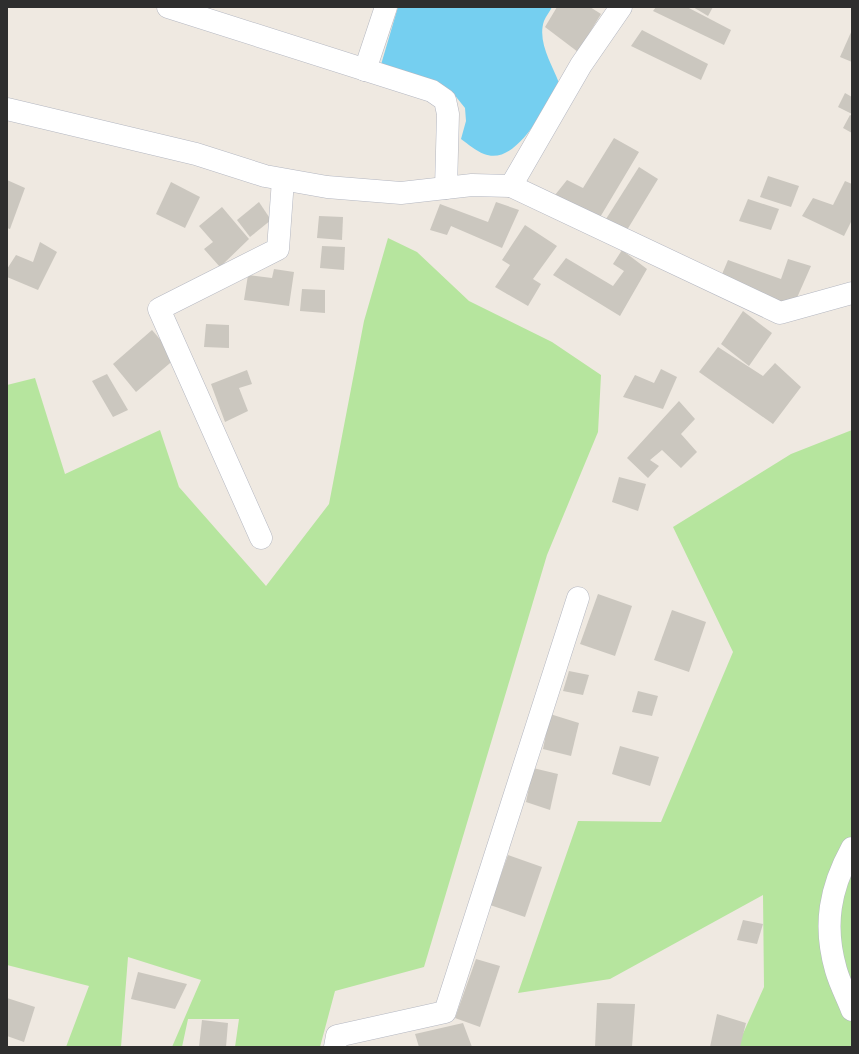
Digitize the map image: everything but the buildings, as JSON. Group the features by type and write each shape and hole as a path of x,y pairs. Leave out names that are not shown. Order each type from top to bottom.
{"street":[{"path":"168,7 214,14 365,70 432,91 445,100 448,114 446,188"},
{"path":"365,70 386,7"},
{"path":"510,186 581,65 621,7"},
{"path":"7,109 196,154 264,176 327,187 401,193 472,185 510,186 780,313 852,293"},
{"path":"261,538 159,309 278,249 284,180"},
{"path":"335,1047 337,1036 445,1012 578,598"},
{"path":"852,848 837,877 831,902 829,934 836,970 852,1010"}],"green space":[{"path":"388,238 417,252 469,301 552,342 601,375 598,432 547,555 424,967 335,991 320,1047 235,1047 239,1019 188,1019 182,1047 172,1047 201,980 128,957 121,1047 66,1047 89,986 7,965 7,385 35,378 65,474 160,430 179,487 266,586 329,504 364,321"},
{"path":"852,430 852,1047 737,1047 764,987 763,895 610,979 518,993 578,821 661,822 733,652 673,527 791,454"}],"water":[{"path":"398,7 552,7 544,21 542,37 546,53 559,83 538,119 519,143 508,151 496,156 484,154 478,151 461,139 466,121 465,108 453,93 380,68"}]}
